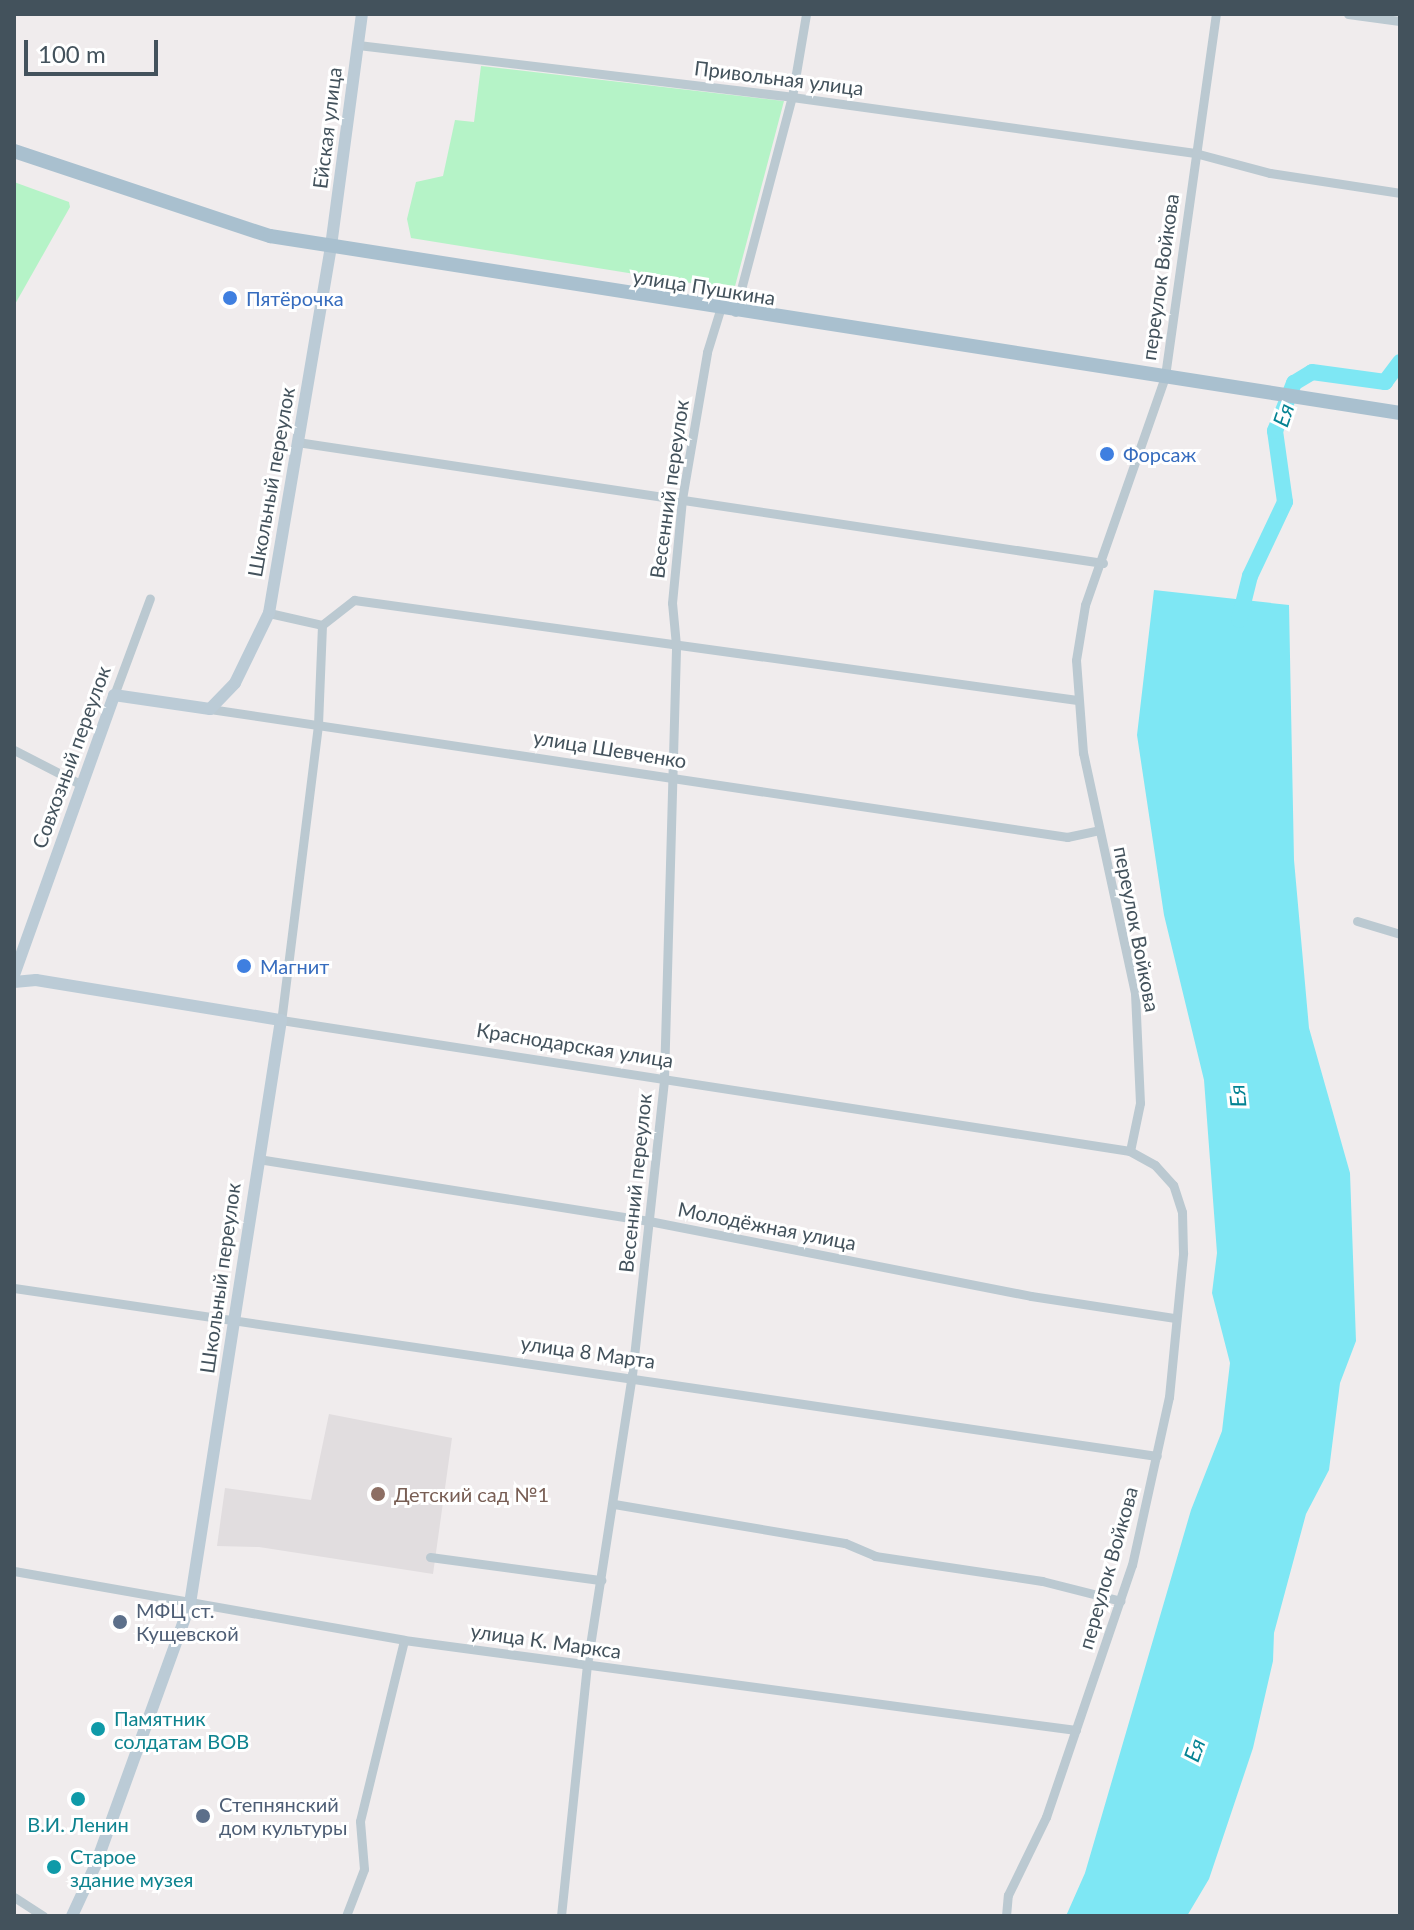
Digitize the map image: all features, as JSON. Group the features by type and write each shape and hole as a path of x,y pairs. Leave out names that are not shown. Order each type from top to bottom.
{"main road":[{"name":"улица Пушкина","path":"14,151 226,225 331,246 728,311 1400,413"}],"street":[{"name":"Ейская улица","path":"331,246 362,14"},
{"name":"Весенний переулок","path":"561,1916 587,1665 632,1375 664,1079 676,645 672,603 682,499 707,352 728,311 792,97 806,14"},
{"name":"переулок Войкова","path":"1006,1916 1008,1895 1046,1817 1121,1601 1144,1524 1169,1397 1183,1253 1182,1212 1173,1185 1155,1165 1130,1151 1140,1103 1135,993 1099,830 1077,700 1076,660 1085,605 1103,563 1165,376 1216,14"},
{"path":"1348,14 1400,21"},
{"name":"Привольная улица","path":"358,45 792,97 1195,153 1270,173 1400,193"},
{"name":"Школьный переулок","path":"210,709 235,683 269,613 331,246"},
{"path":"297,442 1103,563"},
{"name":"Совхозный переулок","path":"14,975 150,598"},
{"path":"269,613 322,625 354,600 1077,700"},
{"name":"Школьный переулок","path":"72,1916 96,1864 190,1604 281,1020 318,725 322,625"},
{"name":"улица Шевченко","path":"114,695 1067,837 1099,830"},
{"path":"14,750 82,785"},
{"path":"1357,921 1400,934"},
{"name":"Краснодарская улица","path":"14,982 36,980 1130,1151"},
{"name":"Молодёжная улица","path":"258,1159 649,1221 1031,1296 1175,1318"},
{"name":"улица 8 Марта","path":"14,1288 235,1325 632,1375 1157,1456"},
{"path":"614,1504 845,1543 875,1556 1042,1581 1121,1601"},
{"path":"430,1557 601,1580"},
{"name":"улица К. Маркса","path":"14,1571 404,1640 1076,1730"},
{"path":"346,1916 356,1903 364,1869 360,1821 404,1640"},
{"path":"14,1897 43,1916"}],"shaded area":[{"name":"Детский сад №1","path":"329,1414 452,1438 433,1574 259,1547 217,1546 225,1488 311,1500"}],"green space":[{"path":"481,66 784,101 734,290 411,238 407,219 416,182 443,176 455,120 474,122"},
{"path":"14,182 69,202 70,207 14,306"}],"water":[{"path":"1154,590 1289,605 1294,860 1309,1028 1350,1173 1356,1341 1340,1383 1329,1470 1306,1514 1274,1633 1273,1661 1253,1748 1209,1879 1187,1916 1066,1916 1085,1873 1191,1510 1222,1431 1230,1363 1212,1293 1217,1253 1204,1080 1164,915 1137,735"}],"waterway":[{"name":"Ея","path":"1239,620 1250,576 1285,502 1275,431 1294,383 1312,372 1385,382 1400,362"}],"place":[{"name":"Пятёрочка","path":"230,298"},
{"name":"Форсаж","path":"1107,454"},
{"name":"Магнит","path":"244,966"},
{"name":"Детский сад №1","path":"378,1494"},
{"name":"МФЦ ст. Кущевской","path":"120,1622"},
{"name":"Памятник солдатам ВОВ","path":"98,1729"},
{"name":"В.И. Ленин","path":"78,1799"},
{"name":"Степнянский дом культуры","path":"203,1816"},
{"name":"Старое здание музея","path":"54,1867"}]}
